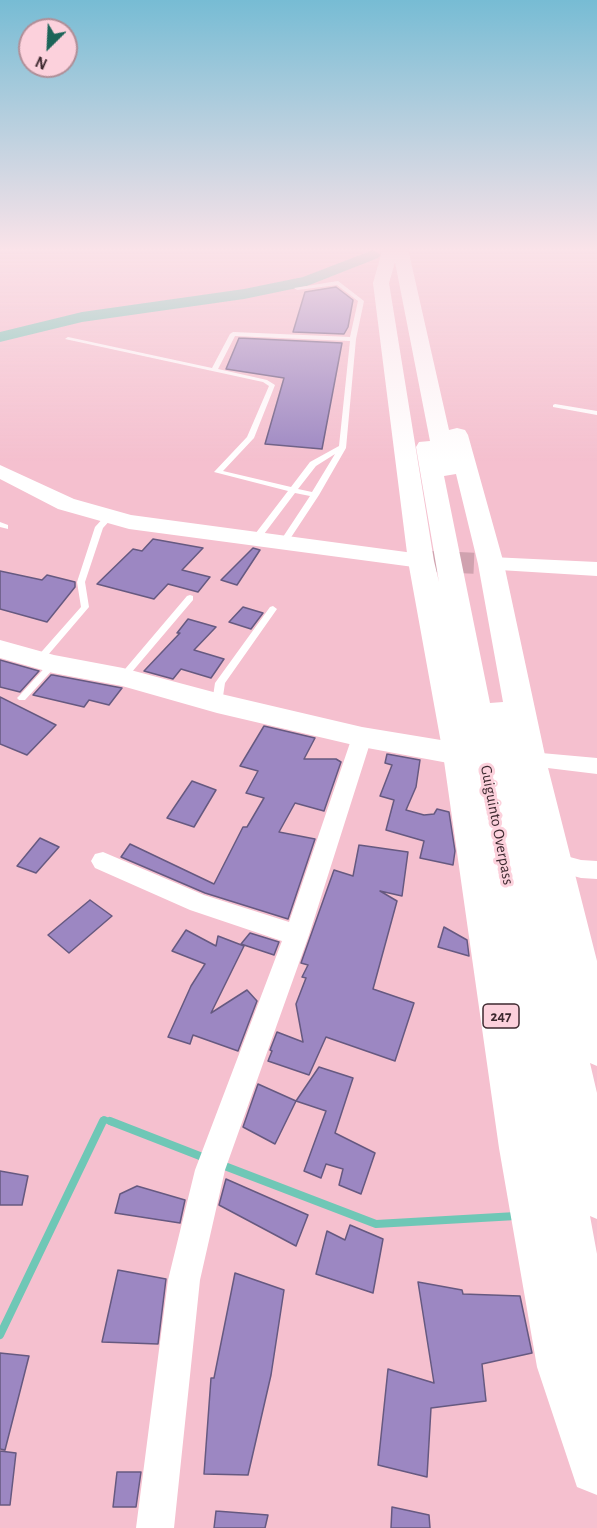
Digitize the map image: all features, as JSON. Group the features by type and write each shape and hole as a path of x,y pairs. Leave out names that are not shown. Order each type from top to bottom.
{"highway":[{"path":"386,319 421,561"},
{"name":"Guiguinto Overpass","path":"409,319 494,749 561,1028 597,1195"},
{"path":"427,319 490,564"},
{"name":"247","path":"421,561 494,749 555,862 589,976 597,1046"},
{"name":"247","path":"490,564 494,749 522,1148 564,1367 597,1467"},
{"name":"Guiguinto Overpass","path":"494,749 534,1025 597,1402"}],"main road":[{"path":"0,471 66,504 109,517 163,528 421,561"},
{"path":"490,564 597,569"},
{"path":"0,649 46,662 123,677 217,703 362,737 494,749"}],"street":[{"path":"156,1528 184,1280 210,1170 297,935 362,737"},
{"path":"494,749 597,766"},
{"path":"103,861 198,903 297,935"},
{"path":"555,862 581,869 597,870"}],"lane":[{"path":"283,543 315,495 342,448 353,339 357,319"},
{"path":"214,370 233,334 353,339"},
{"path":"68,339 265,381 272,385 250,438 218,472 315,495"},
{"path":"555,406 597,413"},
{"path":"255,540 313,464 342,448"},
{"path":"22,698 85,607 81,582 99,527 109,517"},
{"path":"123,677 190,598"},
{"path":"217,703 220,682 273,609"}],"building":[{"path":"297,319 349,319 344,334 293,332"},
{"path":"239,338 342,343 322,449 265,444 284,378 226,369"},
{"path":"153,539 203,548 182,570 210,577 198,592 168,584 154,599 97,584 133,549 142,551"},
{"path":"253,548 260,550 237,585 221,580"},
{"path":"0,571 42,580 47,575 75,582 75,587 47,622 0,609"},
{"path":"243,607 263,613 251,629 229,622"},
{"path":"188,619 216,627 194,650 224,659 211,678 181,669 173,679 144,671 180,633 177,633"},
{"path":"0,660 39,671 20,692 0,687"},
{"path":"51,675 122,688 109,705 89,700 84,707 33,695"},
{"path":"0,697 56,725 27,755 0,744"},
{"path":"264,726 315,738 304,759 336,759 341,762 324,811 295,803 279,832 315,839 288,919 205,893 121,857 130,844 214,884 243,827 247,827 264,798 246,793 258,771 240,766"},
{"path":"387,754 420,760 416,787 406,810 424,815 434,814 437,809 449,812 455,851 453,865 420,858 424,841 386,830 394,800 380,796 392,765 385,763"},
{"path":"192,781 216,790 194,827 167,818"},
{"path":"40,838 59,847 36,873 17,866"},
{"path":"359,845 408,852 402,896 380,891 397,901 373,989 414,1003 395,1061 326,1037 309,1075 268,1061 272,1051 270,1050 277,1032 303,1042 296,1004 306,978 302,977 308,965 301,963 334,870 353,876"},
{"path":"90,900 112,916 69,953 48,935"},
{"path":"444,927 467,940 469,956 438,947"},
{"path":"186,930 216,946 218,936 244,946 211,1013 247,990 257,1001 238,1051 193,1035 190,1044 168,1037 191,986 205,964 172,951"},
{"path":"250,933 279,942 274,955 241,944"},
{"path":"319,1067 353,1078 335,1133 375,1153 361,1194 339,1185 343,1169 326,1164 321,1178 304,1171 326,1111 296,1101"},
{"path":"258,1084 296,1101 275,1144 243,1127"},
{"path":"0,1171 28,1176 22,1205 0,1205"},
{"path":"226,1179 308,1215 296,1246 219,1205"},
{"path":"137,1186 185,1200 180,1223 115,1213 120,1194"},
{"path":"350,1225 383,1239 373,1293 316,1274 327,1231 345,1240"},
{"path":"118,1270 166,1279 158,1344 102,1342"},
{"path":"235,1273 284,1290 271,1375 248,1475 204,1474 211,1378 214,1378"},
{"path":"418,1282 462,1290 463,1294 520,1296 532,1353 482,1364 486,1401 431,1408 427,1477 378,1465 388,1369 434,1383"},
{"path":"0,1353 29,1356 5,1450 0,1449"},
{"path":"0,1451 16,1453 10,1505 0,1505"},
{"path":"117,1472 141,1472 136,1507 113,1507"},
{"path":"392,1507 429,1515 430,1528 391,1528"},
{"path":"216,1511 268,1515 265,1528 214,1528"}],"waterway":[{"path":"0,337 73,319"},
{"path":"103,1121 104,1119 113,1123"},
{"path":"0,1335 103,1121"},
{"path":"110,1121 205,1158"},
{"path":"222,1165 376,1224 516,1216"}],"tunnel":[{"path":"422,561 491,564"}]}
